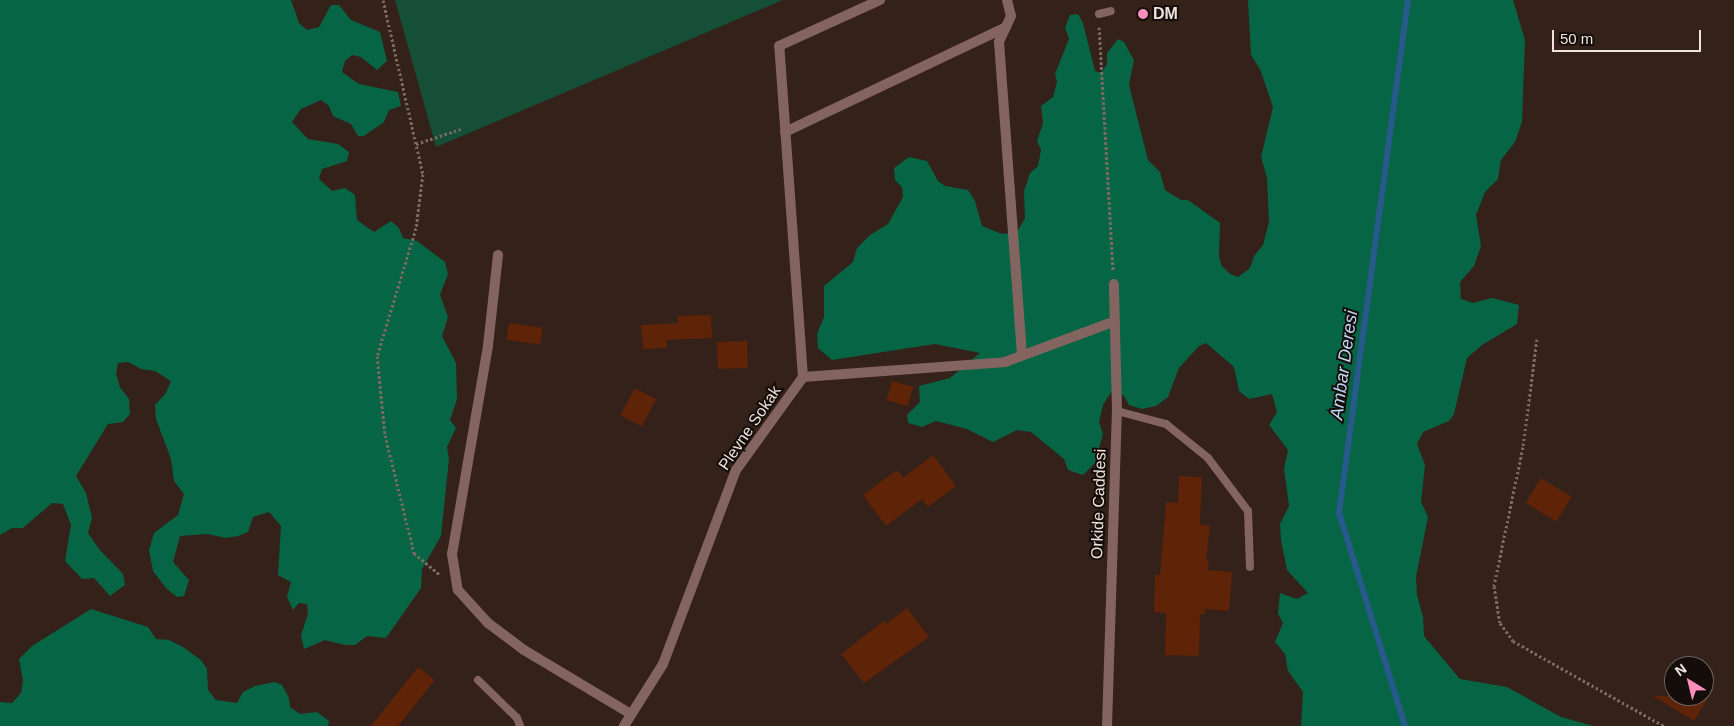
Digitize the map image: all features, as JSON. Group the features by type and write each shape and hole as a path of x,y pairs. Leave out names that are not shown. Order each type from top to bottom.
{"street":[{"path":"803,377 778,46 880,0"},
{"path":"1007,0 1012,16 999,42 1022,355"},
{"path":"785,132 1006,27"},
{"path":"498,255 488,346 452,554 458,590 488,623 524,650 631,714"},
{"name":"Orkide Caddesi","path":"1107,726 1117,410 1114,284"},
{"name":"Plevne Sokak","path":"624,726 664,664 736,470 803,377 964,363 1005,362 1115,322"}],"lane":[{"path":"1099,14 1111,11"},
{"path":"1117,410 1166,424 1208,458 1248,511 1250,567"},
{"path":"478,680 517,718 520,726"}],"path":[{"path":"383,0 423,174 416,228 377,356 385,434 414,553 458,590"},
{"path":"1099,14 1114,284"},
{"path":"416,144 461,128"},
{"path":"1538,339 1523,447 1494,586 1500,623 1513,640 1664,726"}],"green space":[{"path":"0,0 291,0 299,23 307,30 319,27 331,5 339,5 351,20 380,32 387,61 377,70 361,57 352,55 345,61 342,72 359,84 398,92 401,106 389,110 384,122 364,136 358,136 351,124 333,116 329,106 321,100 301,109 292,122 308,139 338,144 349,152 347,161 322,169 319,179 332,191 345,188 355,195 357,220 374,232 391,221 399,228 403,238 417,241 445,262 448,274 440,295 448,317 442,336 456,363 457,399 450,420 456,428 447,447 449,459 441,536 422,569 421,588 386,638 367,636 355,645 345,645 325,640 304,649 301,635 308,614 307,604 299,603 293,610 287,597 291,582 278,575 281,526 269,512 253,517 248,532 238,536 226,538 207,534 180,536 173,562 189,580 184,596 177,597 166,588 153,571 149,550 154,533 178,515 184,494 174,481 171,459 156,419 155,405 166,393 171,381 155,371 141,369 128,362 118,363 116,374 120,387 129,399 130,414 123,422 108,424 76,476 86,493 92,518 88,533 99,549 123,574 125,585 110,596 94,578 82,579 65,561 71,525 63,504 52,503 23,528 12,528 0,535"},
{"path":"395,0 783,0 436,147"},
{"path":"1248,0 1513,0 1525,40 1522,122 1515,142 1501,160 1498,179 1485,192 1476,215 1481,246 1474,266 1460,282 1461,299 1473,303 1492,298 1519,305 1517,324 1482,345 1467,358 1454,414 1449,421 1423,432 1417,444 1425,465 1421,502 1428,517 1416,577 1417,595 1423,617 1424,636 1460,679 1507,687 1561,717 1593,726 1301,726 1303,692 1288,671 1285,654 1275,642 1283,623 1278,614 1280,593 1297,599 1308,593 1287,570 1281,540 1280,524 1289,506 1284,469 1288,450 1269,425 1277,412 1272,394 1249,399 1239,391 1234,367 1206,343 1199,346 1179,368 1168,397 1156,406 1142,409 1129,405 1124,396 1113,389 1103,405 1099,422 1103,434 1095,463 1083,475 1068,470 1064,459 1031,432 1017,430 993,442 967,429 936,421 922,427 908,423 907,415 920,402 919,386 950,378 980,353 935,344 832,360 818,348 817,334 824,317 824,286 853,262 857,248 870,235 888,224 903,197 902,187 895,180 894,168 909,157 927,161 938,181 945,186 968,190 975,201 982,226 1002,234 1017,232 1025,218 1024,191 1030,173 1038,166 1041,150 1037,141 1043,123 1041,106 1053,97 1057,82 1055,74 1069,39 1065,28 1070,15 1078,14 1083,23 1095,71 1101,73 1107,64 1107,53 1118,39 1124,42 1134,60 1129,85 1148,160 1160,172 1165,190 1181,200 1188,200 1220,223 1219,256 1221,265 1230,274 1238,277 1250,268 1254,256 1263,245 1269,222 1267,178 1261,157 1273,107 1260,69 1251,55"},
{"path":"91,609 148,627 156,639 169,640 201,660 207,669 208,690 216,700 237,703 243,692 255,686 275,682 282,685 289,698 290,707 300,714 317,712 329,721 328,726 0,726 0,702 12,703 21,693 23,680 19,659 32,646"}],"building":[{"path":"711,315 712,338 666,340 667,348 643,349 641,325 678,323 678,316"},
{"path":"509,323 543,328 540,345 507,340"},
{"path":"747,341 748,368 718,369 717,342"},
{"path":"892,381 913,387 908,406 886,400"},
{"path":"635,388 656,399 642,427 620,415"},
{"path":"933,455 956,486 928,507 922,499 886,526 863,495 897,470 903,478"},
{"path":"1179,476 1202,477 1200,524 1210,526 1206,560 1209,560 1208,570 1232,572 1229,611 1205,609 1205,614 1200,614 1199,656 1165,655 1166,613 1154,612 1155,575 1160,575 1166,502 1178,503"},
{"path":"1541,478 1572,497 1556,522 1526,503"},
{"path":"907,608 929,637 864,683 841,654 884,621 886,624"},
{"path":"418,667 435,680 398,726 371,726"},
{"path":"1653,696 1664,696 1664,703"},
{"path":"1669,706 1703,706 1694,721"}],"waterway":[{"name":"Ambar Deresi","path":"1405,726 1339,513 1408,0"}],"place":[{"name":"DM","path":"1143,14"}]}
